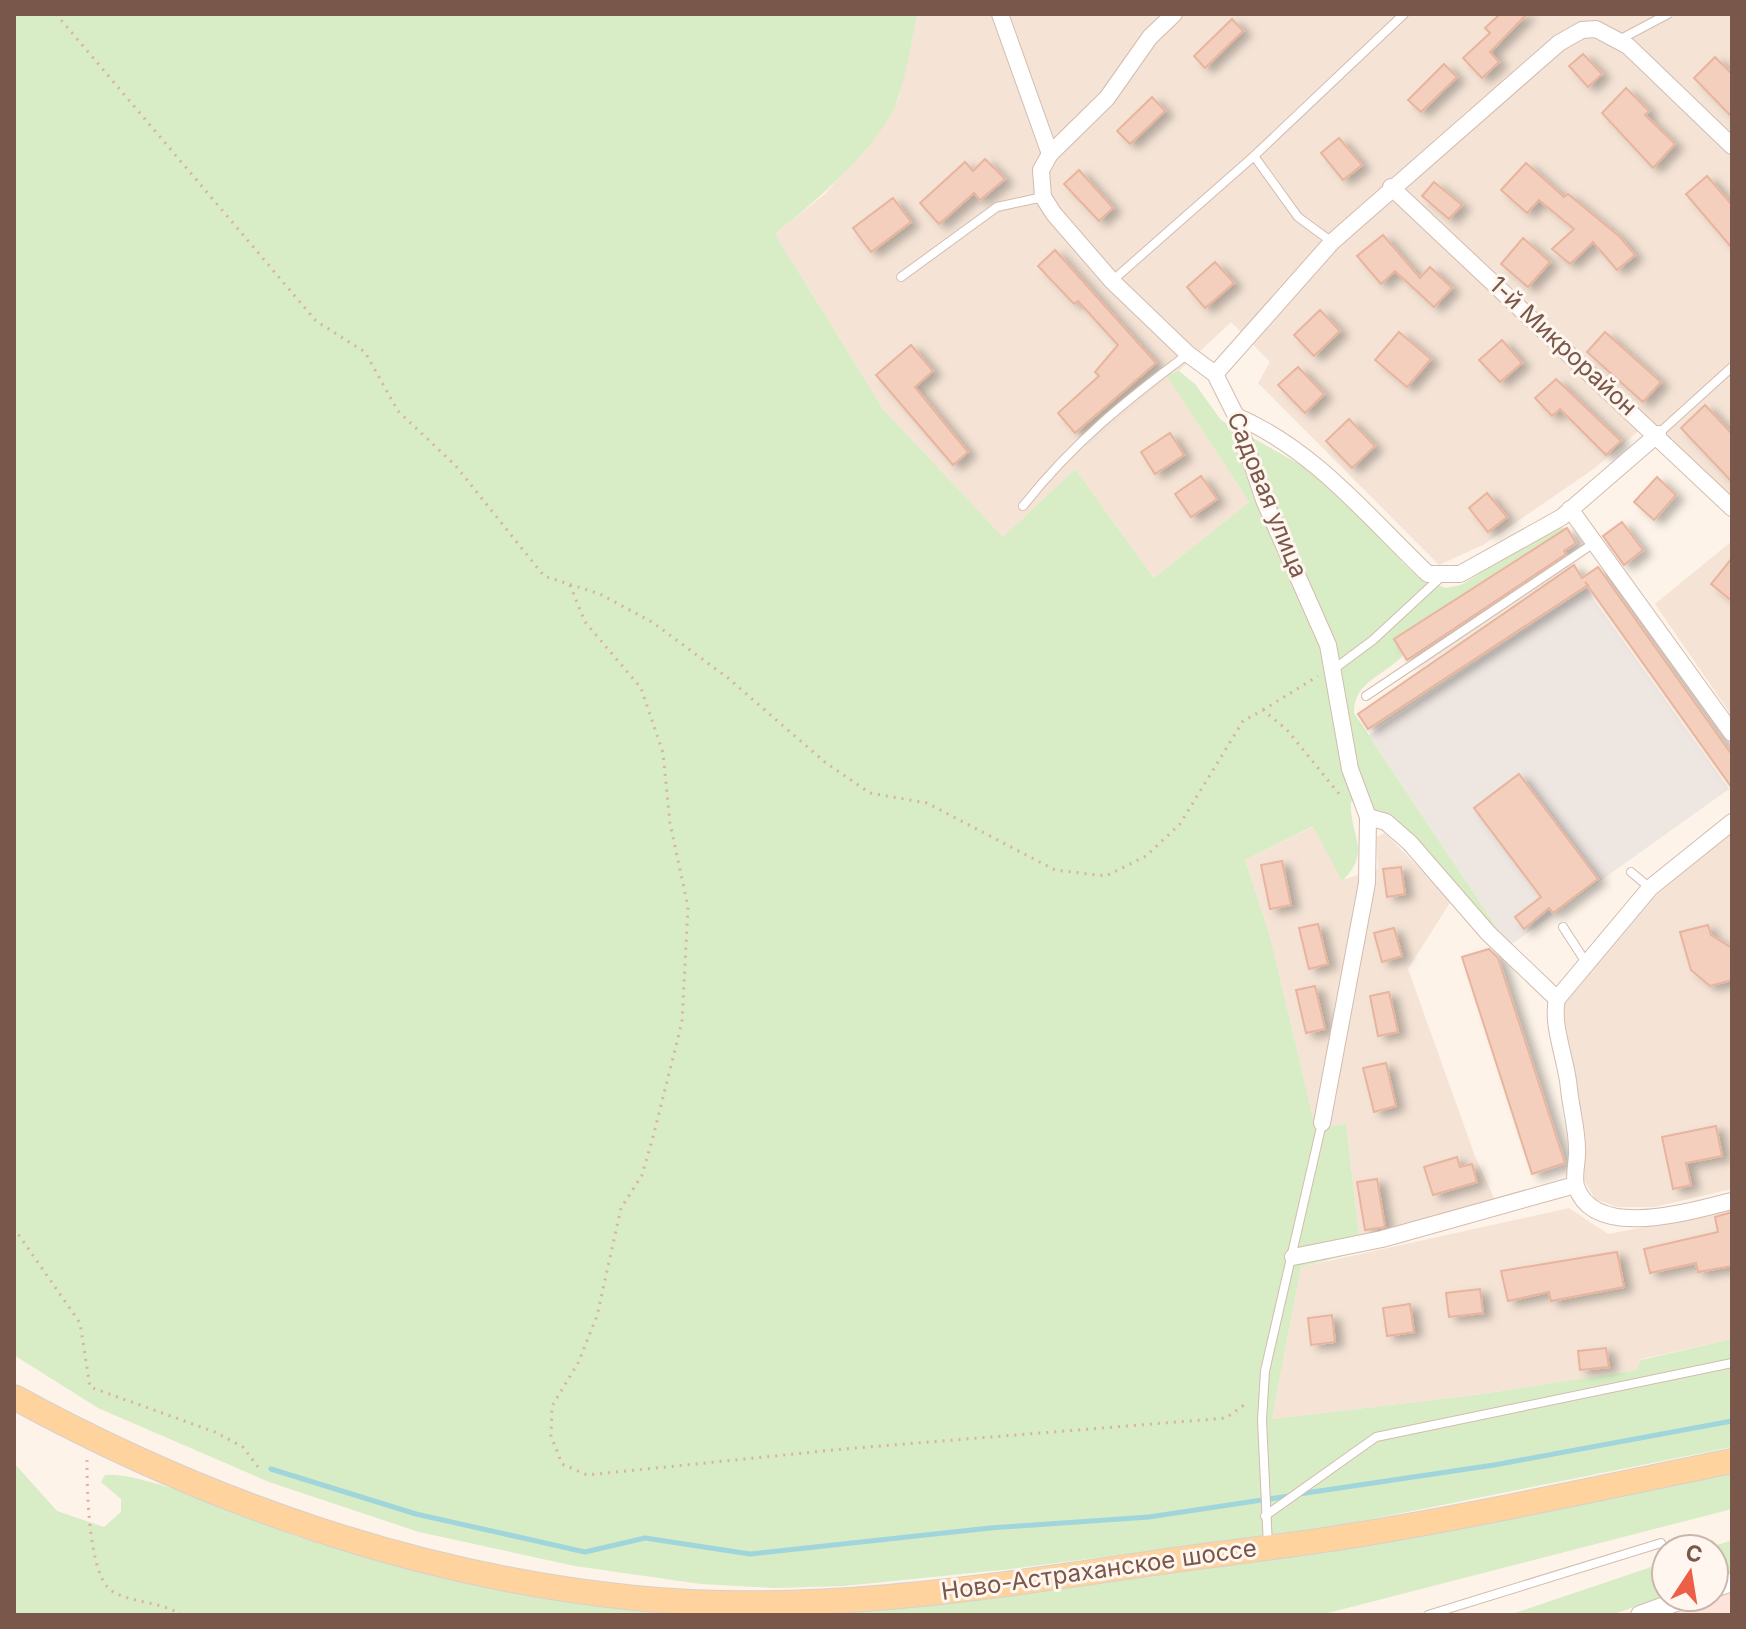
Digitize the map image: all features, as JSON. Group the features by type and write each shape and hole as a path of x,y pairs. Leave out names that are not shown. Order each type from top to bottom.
{"main road":[{"name":"Ново-Астраханское шоссе","path":"14,1397 88,1438 271,1513 413,1560 569,1590 638,1598 851,1602 1011,1584 1268,1547 1495,1509 1732,1461"}],"street":[{"path":"1000,14 1050,154"},
{"path":"1174,14 1150,37 1107,98 1050,154 1041,170 1043,197 1112,281 1188,354 1215,374 1332,242 1391,187 1559,43 1575,33 1596,29 1618,40 1732,146"},
{"name":"1-й Микрорайон","path":"1391,187 1658,434 1732,508"},
{"name":"Садовая улица","path":"1215,374 1236,416 1264,500 1311,601 1334,669 1337,706 1350,769 1368,817 1367,883 1322,1123"},
{"path":"1236,416 1284,439 1341,485 1428,574 1442,576 1460,574 1570,509 1658,434"},
{"path":"1570,509 1732,733"},
{"path":"1368,817 1386,822 1410,843 1488,933 1557,999"},
{"path":"1732,822 1650,888 1557,999 1554,1010 1568,1067 1577,1147 1575,1185 1587,1203 1601,1213 1659,1218 1732,1201"},
{"path":"1293,1257 1382,1239 1575,1185"}],"lane":[{"path":"1112,281 1254,156 1404,14"},
{"path":"1618,40 1668,14"},
{"path":"1254,156 1298,217 1332,242"},
{"path":"901,277 997,207 1043,197"},
{"path":"1023,506 1060,459 1135,392 1188,354"},
{"path":"1658,434 1732,367"},
{"path":"1366,696 1594,543"},
{"path":"1334,669 1373,640 1442,576"},
{"path":"1631,872 1650,888"},
{"path":"1563,927 1587,964"},
{"path":"1268,1547 1265,1516 1265,1371 1322,1123"},
{"path":"1265,1516 1376,1437 1732,1363"},
{"path":"1428,1615 1650,1546"}],"path":[{"path":"56,14 316,321 365,352 398,411 455,465 544,576 600,594 652,622 728,678 826,763 870,793 927,803 1055,870 1106,876 1146,856 1180,824 1243,721 1253,712 1263,710 1281,696 1334,669"},
{"path":"570,583 585,622 641,688 663,753 670,823 688,907 682,1022 653,1137 642,1175 621,1208 597,1316 578,1363 552,1406 551,1436 562,1464 587,1475 843,1449 1226,1418 1252,1399 1265,1371"},
{"path":"1263,710 1287,730 1342,797"},
{"path":"14,1228 80,1323 90,1387 215,1432 243,1447 261,1471"},
{"path":"88,1438 88,1503 100,1580 111,1590 164,1605 182,1615"}],"shaded area":[{"path":"918,14 1732,14 1732,497 1650,421 1595,468 1483,545 1439,565 1258,383 1270,362 1231,322 1179,371 1168,377 1249,502 1154,578 1075,469 1003,537 883,409 775,234 825,194 871,141 898,100"},
{"path":"1732,541 1732,716 1655,604"},
{"path":"1586,589 1729,789 1509,946 1369,735"},
{"path":"1314,826 1342,880 1378,869 1376,837 1385,833 1451,901 1408,969 1475,1156 1495,1200 1379,1236 1359,1235 1346,1123 1316,1130 1270,936 1245,860"},
{"path":"1732,831 1732,1189 1654,1207 1617,1207 1595,1199 1584,1180 1584,1146 1560,1011 1566,996 1653,898"},
{"path":"1569,1208 1608,1234 1732,1210 1732,1339 1642,1359 1638,1370 1475,1395 1272,1419 1301,1267"},
{"path":"1730,1593 1732,1615 1668,1615 1730,1613"}],"green space":[{"path":"14,14 918,14 901,88 890,116 845,172 775,234 883,409 1003,537 1075,469 1154,578 1249,502 1167,376 1179,371 1195,384 1221,420 1315,473 1372,523 1402,562 1421,579 1446,588 1461,585 1555,527 1567,528 1395,639 1404,654 1372,679 1355,702 1354,713 1509,946 1391,818 1351,801 1358,852 1356,861 1342,881 1313,826 1245,860 1270,936 1316,1130 1346,1123 1359,1235 1358,1252 1301,1267 1272,1419 1475,1395 1637,1370 1641,1360 1732,1339 1732,1447 1327,1528 1011,1569 844,1586 774,1588 701,1584 575,1566 419,1532 269,1482 98,1408 14,1355"},
{"path":"14,1463 57,1511 104,1527 121,1512 121,1499 101,1482 105,1475 124,1476 174,1489 301,1538 448,1578 574,1601 743,1615 14,1615"},
{"path":"1732,1470 1732,1509 1320,1615 784,1615 851,1610"},
{"path":"1732,1540 1730,1574 1730,1541"},
{"path":"1650,1567 1650,1602 1611,1615 1509,1615"}],"building":[{"path":"1500,14 1527,14 1490,52 1499,62 1482,78 1463,58 1490,33 1485,28"},
{"path":"1232,19 1243,31 1205,68 1194,56"},
{"path":"1583,54 1602,74 1588,87 1569,66"},
{"path":"1715,57 1732,74 1732,117 1694,78"},
{"path":"1444,64 1457,77 1421,112 1408,100"},
{"path":"1626,88 1649,111 1645,115 1675,144 1653,168 1602,113"},
{"path":"1152,97 1165,111 1130,144 1117,131"},
{"path":"1339,138 1362,165 1343,180 1321,153"},
{"path":"985,159 1005,179 980,200 974,193 939,224 920,203 965,162 973,171"},
{"path":"1526,163 1564,197 1568,194 1620,237 1635,255 1617,270 1593,242 1570,264 1552,249 1574,229 1539,200 1527,213 1501,190"},
{"path":"1079,170 1113,208 1099,221 1064,184"},
{"path":"1707,176 1732,205 1732,248 1686,194"},
{"path":"1434,182 1462,205 1449,219 1422,196"},
{"path":"893,198 911,222 871,252 853,228"},
{"path":"1383,235 1420,278 1430,267 1452,288 1434,307 1395,271 1381,284 1357,256"},
{"path":"1523,238 1550,262 1528,287 1501,264"},
{"path":"1055,250 1156,363 1075,433 1058,413 1099,376 1095,372 1118,345 1078,301 1074,304 1038,266"},
{"path":"1215,262 1234,283 1205,308 1187,287"},
{"path":"1320,310 1340,331 1314,356 1294,335"},
{"path":"1399,332 1431,359 1407,387 1375,360"},
{"path":"1605,332 1661,382 1643,402 1587,352"},
{"path":"1502,340 1522,363 1500,382 1479,360"},
{"path":"911,345 933,371 915,387 968,452 953,465 876,375"},
{"path":"1298,367 1324,394 1305,413 1278,385"},
{"path":"1556,379 1621,441 1606,455 1560,409 1552,416 1535,398"},
{"path":"1705,405 1732,434 1732,482 1681,428"},
{"path":"1349,419 1375,446 1352,468 1326,441"},
{"path":"1170,433 1184,455 1155,474 1141,452"},
{"path":"1201,476 1217,499 1191,517 1175,494"},
{"path":"1657,477 1676,495 1654,520 1634,502"},
{"path":"1487,493 1507,517 1488,532 1469,508"},
{"path":"1622,522 1643,550 1624,565 1603,536"},
{"path":"1567,528 1576,543 1564,551 1566,554 1407,660 1394,639"},
{"path":"1732,558 1732,601 1711,584"},
{"path":"1574,565 1582,578 1598,567 1732,755 1732,788 1587,585 1368,729 1358,714"},
{"path":"1519,774 1598,879 1553,913 1549,908 1524,929 1515,917 1541,897 1474,808"},
{"path":"1282,861 1291,905 1270,909 1261,865"},
{"path":"1401,867 1405,894 1387,897 1383,869"},
{"path":"1318,924 1328,964 1309,969 1299,928"},
{"path":"1708,925 1711,935 1732,948 1732,980 1710,986 1691,970 1680,932"},
{"path":"1394,928 1402,956 1382,962 1374,933"},
{"path":"1489,949 1498,958 1565,1163 1532,1174 1462,957"},
{"path":"1315,986 1325,1029 1306,1033 1296,990"},
{"path":"1389,992 1398,1032 1378,1036 1370,996"},
{"path":"1386,1063 1396,1106 1374,1112 1363,1068"},
{"path":"1716,1126 1722,1156 1686,1163 1691,1185 1673,1189 1662,1137"},
{"path":"1457,1157 1460,1167 1472,1164 1477,1182 1433,1195 1424,1167"},
{"path":"1377,1179 1385,1227 1365,1230 1357,1182"},
{"path":"1732,1212 1732,1266 1698,1272 1696,1263 1650,1273 1644,1249 1718,1232 1715,1217"},
{"path":"1617,1252 1624,1287 1551,1301 1549,1292 1508,1301 1501,1271"},
{"path":"1480,1289 1483,1313 1449,1317 1446,1293"},
{"path":"1410,1304 1414,1332 1387,1336 1383,1308"},
{"path":"1332,1315 1335,1342 1311,1345 1308,1318"},
{"path":"1606,1348 1609,1367 1580,1370 1578,1351"}],"waterway":[{"path":"1299,1494 1494,1465 1732,1421"},
{"path":"271,1469 416,1514 585,1552 645,1538 750,1554 990,1528 1149,1517 1289,1496"}]}
